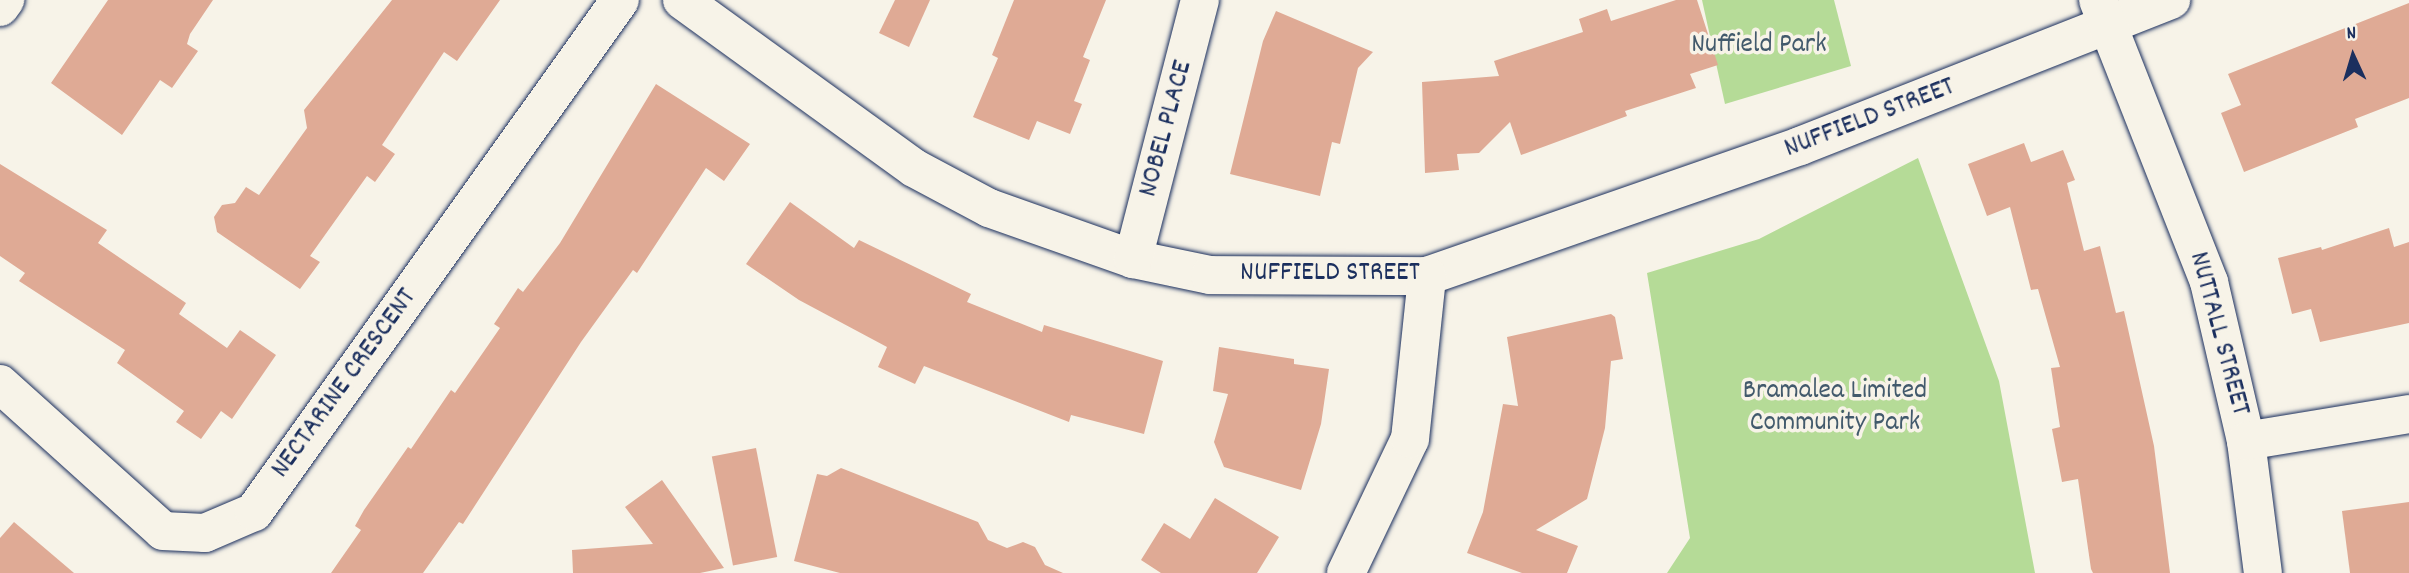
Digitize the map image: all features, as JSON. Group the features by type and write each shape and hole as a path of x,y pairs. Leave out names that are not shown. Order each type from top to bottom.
{"street":[{"path":"0,7 5,0"},
{"name":"NECTARINE CRESCENT","path":"0,384 163,531 205,533 254,512 620,0"},
{"name":"NUFFIELD STREET","path":"682,0 915,168 989,208 1133,259 1210,275 1427,276 1800,146 2102,14 2171,0"},
{"name":"NOBEL PLACE","path":"1133,259 1200,0"},
{"name":"NUTTALL STREET","path":"2102,14 2209,282 2246,441 2263,573"},
{"path":"1346,573 1410,439 1427,276"},
{"path":"2246,441 2409,414"}],"green space":[{"name":"Nuffield Park","path":"1702,0 1834,0 1851,66 1725,104"},
{"name":"Bramalea Limited Community Park","path":"1918,158 1999,381 2035,573 1667,573 1690,538 1647,273 1759,239"}],"building":[{"path":"108,0 213,0 190,34 187,44 198,51 172,88 160,80 122,135 51,83"},
{"path":"392,0 500,0 457,61 444,52 382,145 395,154 375,182 367,176 310,256 320,262 300,289 217,232 214,217 222,205 235,203 246,187 259,195 307,128 304,110"},
{"path":"895,0 930,0 909,47 879,33"},
{"path":"1014,0 1106,0 1083,57 1090,60 1074,101 1082,104 1070,134 1037,121 1029,140 973,117 998,58 992,55"},
{"path":"1676,0 1697,0 1718,65 1690,74 1696,88 1625,111 1627,116 1521,155 1510,122 1479,153 1457,154 1459,170 1425,173 1422,82 1499,76 1494,61 1583,32 1579,19 1607,9 1611,21"},
{"path":"2409,3 2409,98 2355,119 2358,127 2244,172 2221,113 2241,105 2228,74"},
{"path":"1276,11 1373,52 1358,68 1340,144 1332,142 1320,196 1230,174 1263,41"},
{"path":"656,84 750,144 724,181 706,168 637,273 633,270 581,342 463,524 459,522 423,573 331,573 361,530 355,526 364,510 408,447 411,449 451,390 455,393 500,328 494,324 518,288 523,292 560,243"},
{"path":"2024,143 2031,162 2063,150 2075,180 2067,183 2084,251 2100,246 2116,313 2124,311 2154,446 2170,573 2093,573 2091,569 2078,479 2062,482 2052,429 2060,427 2051,368 2060,367 2038,289 2031,290 2010,207 1987,216 1968,164"},
{"path":"0,164 107,230 98,243 186,303 179,314 227,348 240,330 276,355 232,419 221,411 201,439 176,422 184,411 117,363 125,350 19,281 25,273 0,256"},
{"path":"790,202 854,248 859,240 971,294 967,302 1042,332 1044,325 1163,361 1144,434 1071,415 1069,422 924,366 915,384 878,367 887,347 799,300 746,264"},
{"path":"2389,228 2394,247 2409,242 2409,323 2320,342 2311,309 2292,314 2278,258 2321,247 2322,250"},
{"path":"1611,314 1615,317 1623,359 1611,361 1605,428 1587,499 1536,530 1578,546 1567,573 1522,573 1467,553 1483,512 1503,404 1518,406 1507,337"},
{"path":"1219,347 1294,359 1294,364 1329,369 1321,424 1301,490 1224,467 1214,442 1228,394 1213,391"},
{"path":"756,448 777,557 733,566 712,457"},
{"path":"841,468 978,522 988,540 1007,548 1023,542 1035,547 1045,565 1063,573 840,573 794,561 817,474 827,476"},
{"path":"662,480 724,568 700,573 573,573 572,550 653,544 625,507"},
{"path":"1215,498 1279,537 1257,573 1161,573 1141,560 1164,523 1190,539"},
{"path":"2409,502 2409,573 2350,573 2342,511"},
{"path":"14,522 74,573 0,573 0,538"}]}
